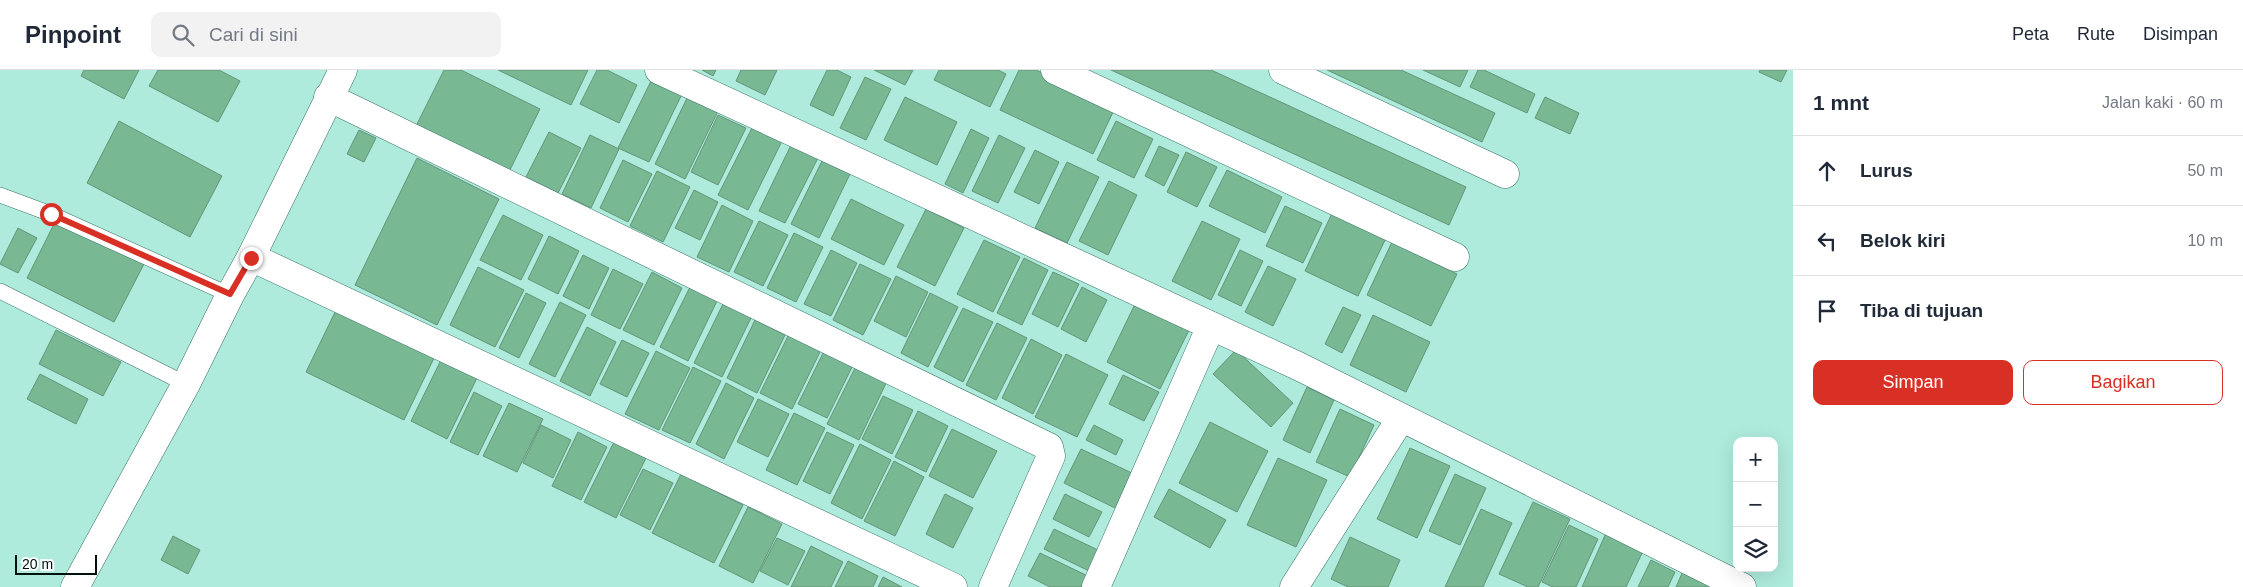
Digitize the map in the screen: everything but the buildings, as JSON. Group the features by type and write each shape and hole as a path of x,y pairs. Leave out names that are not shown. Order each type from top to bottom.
{"street":[{"path":"76,587 186,384 230,294 251,258 328,97 343,70"},
{"path":"659,70 1211,326 1742,587"},
{"path":"1055,70 1455,257"},
{"path":"1283,70 1505,174"},
{"path":"328,97 1049,447 1051,456 993,587"},
{"path":"251,258 953,587"},
{"path":"1096,587 1211,326"},
{"path":"1294,587 1401,418"}],"lane":[{"path":"0,195 51,214 230,294"},
{"path":"0,291 186,384"}],"route":[{"path":"51,214 230,294 251,258"}]}
